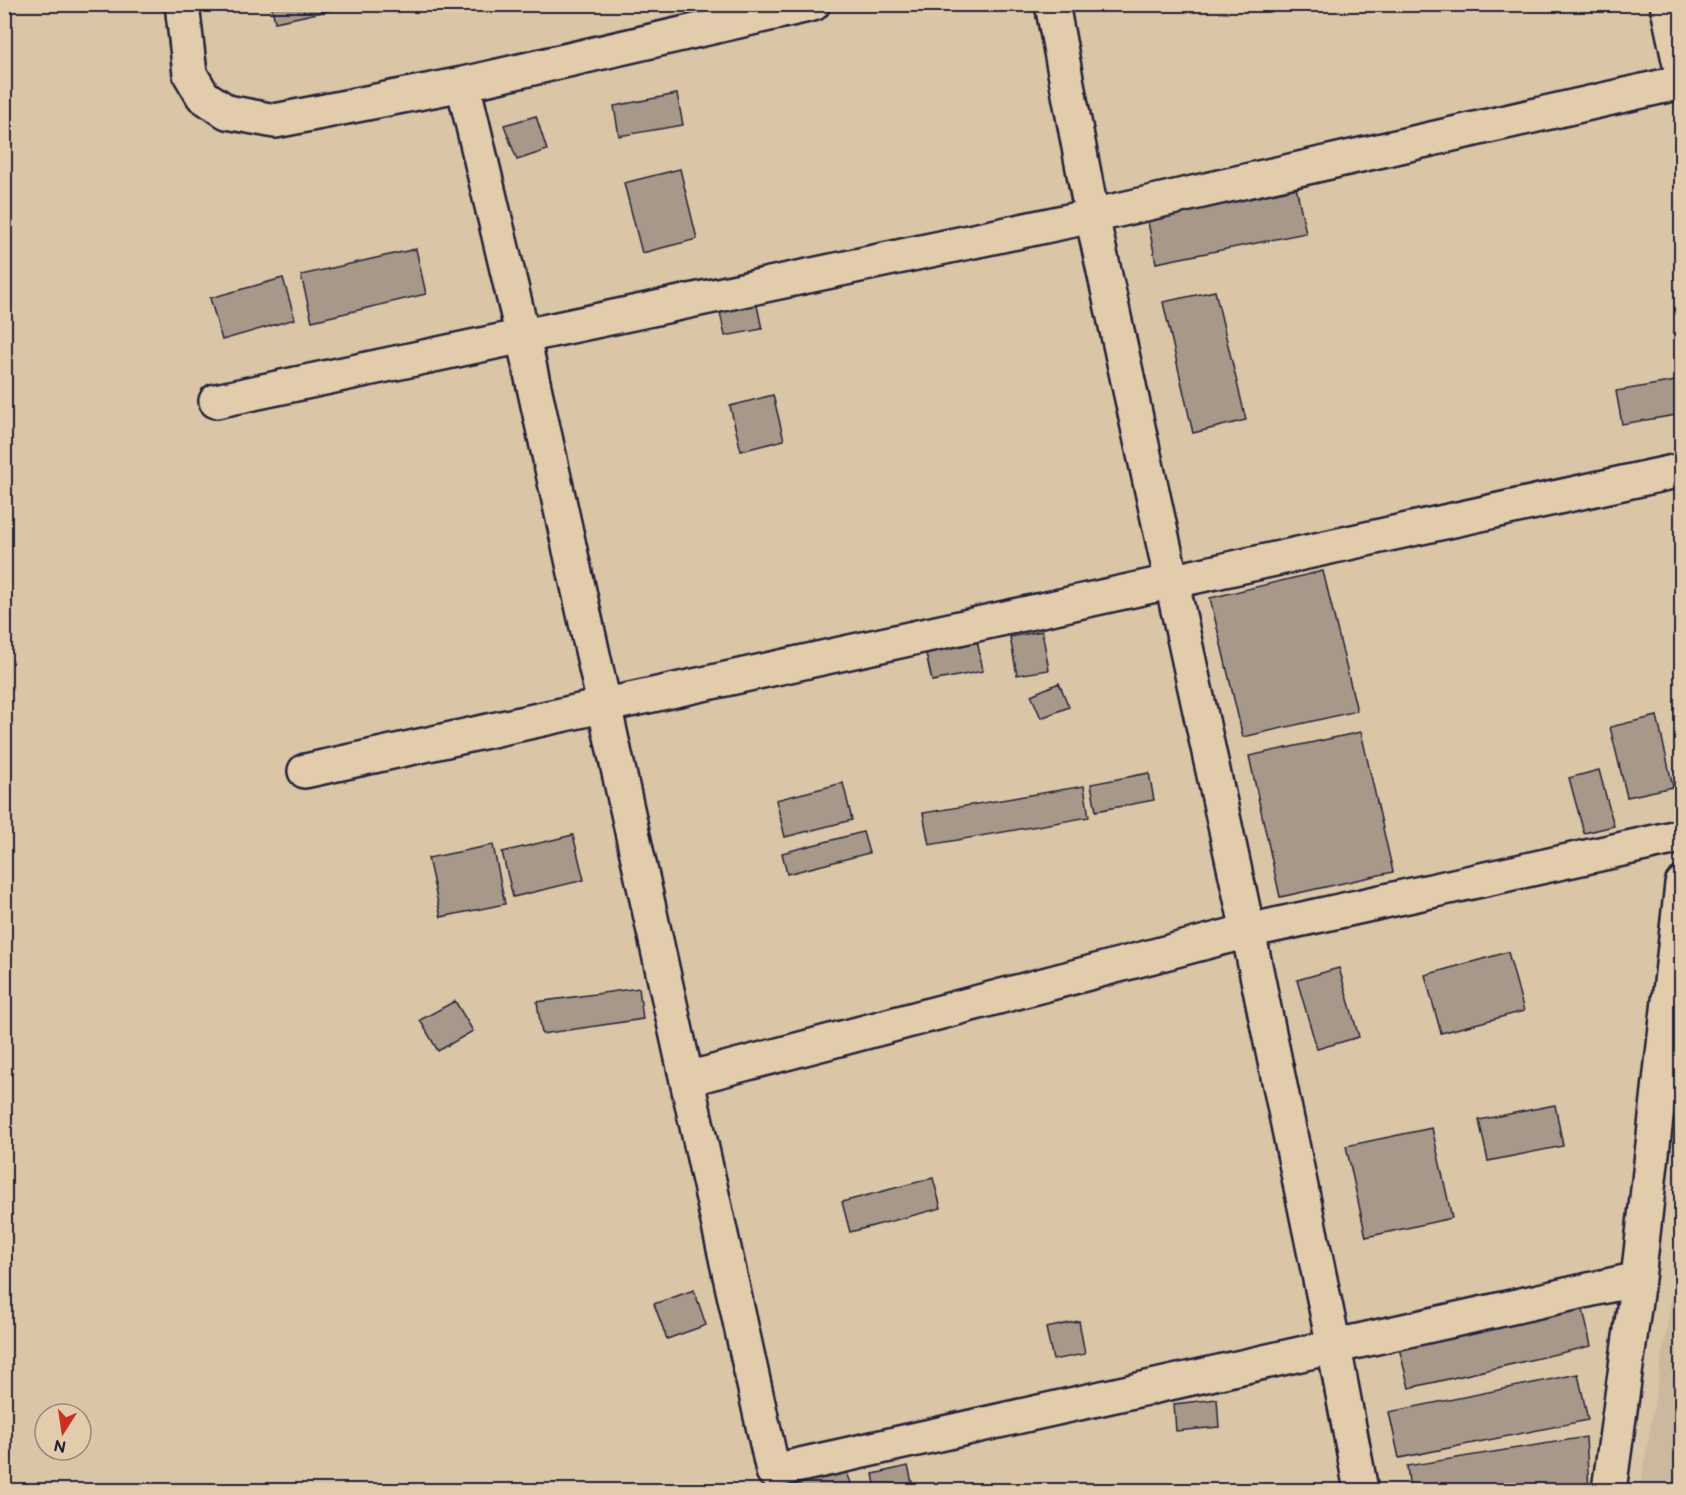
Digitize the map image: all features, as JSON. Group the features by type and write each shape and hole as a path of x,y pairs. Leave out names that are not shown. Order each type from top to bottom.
{"street":[{"path":"182,4 190,74 203,96 226,112 274,121 463,84 813,4"},
{"path":"1052,4 1092,216 1248,931 1334,1347 1361,1491"},
{"path":"1667,4 1682,74"},
{"path":"216,401 1092,216 1682,82"},
{"path":"463,84 523,336 773,1471 1638,1279"},
{"path":"305,771 1682,470"},
{"path":"687,1079 1248,931 1682,836"},
{"path":"1609,1491 1638,1279 1682,884"}],"shaded area":[{"path":"1681,1240 1681,1490 1640,1490"}],"building":[{"path":"271,4 341,4 342,8 275,22"},
{"path":"677,94 683,125 619,136 614,106"},
{"path":"536,116 547,150 517,160 504,125"},
{"path":"680,169 697,239 642,253 624,183"},
{"path":"1296,187 1306,233 1156,263 1147,217"},
{"path":"416,249 426,294 312,321 301,275"},
{"path":"283,278 295,319 222,340 210,298"},
{"path":"1215,291 1246,420 1193,433 1163,302"},
{"path":"755,296 762,329 725,336 718,303"},
{"path":"1682,380 1682,414 1622,424 1616,391"},
{"path":"773,395 784,440 741,451 730,406"},
{"path":"1323,571 1357,711 1243,737 1210,598"},
{"path":"1042,631 1049,670 1017,675 1010,637"},
{"path":"977,640 983,671 932,681 925,649"},
{"path":"1059,683 1069,707 1041,718 1031,695"},
{"path":"1657,716 1673,787 1627,797 1610,727"},
{"path":"1361,732 1393,872 1280,897 1249,756"},
{"path":"1599,770 1614,826 1584,833 1569,778"},
{"path":"1149,773 1154,800 1096,811 1091,784"},
{"path":"843,783 852,820 785,837 776,800"},
{"path":"1084,786 1089,817 929,845 923,813"},
{"path":"863,832 869,853 787,874 782,853"},
{"path":"573,835 584,880 513,897 502,852"},
{"path":"493,845 505,904 441,917 428,858"},
{"path":"1508,952 1524,1011 1441,1033 1425,975"},
{"path":"1339,968 1359,1037 1317,1049 1297,980"},
{"path":"639,988 643,1019 542,1034 537,1002"},
{"path":"455,1001 473,1031 438,1051 420,1020"},
{"path":"1555,1105 1563,1146 1488,1161 1479,1120"},
{"path":"1432,1128 1452,1218 1366,1237 1346,1146"},
{"path":"933,1178 941,1208 850,1232 842,1202"},
{"path":"694,1290 706,1325 667,1339 654,1304"},
{"path":"1582,1305 1591,1346 1409,1388 1399,1348"},
{"path":"1079,1321 1085,1354 1053,1360 1046,1328"},
{"path":"1578,1374 1588,1420 1399,1458 1389,1412"},
{"path":"1217,1399 1219,1427 1176,1431 1174,1404"},
{"path":"1586,1437 1589,1490 1410,1490 1407,1466"},
{"path":"908,1466 913,1487 876,1490 873,1474"},
{"path":"845,1467 852,1486 839,1490 798,1490 796,1484"}]}
